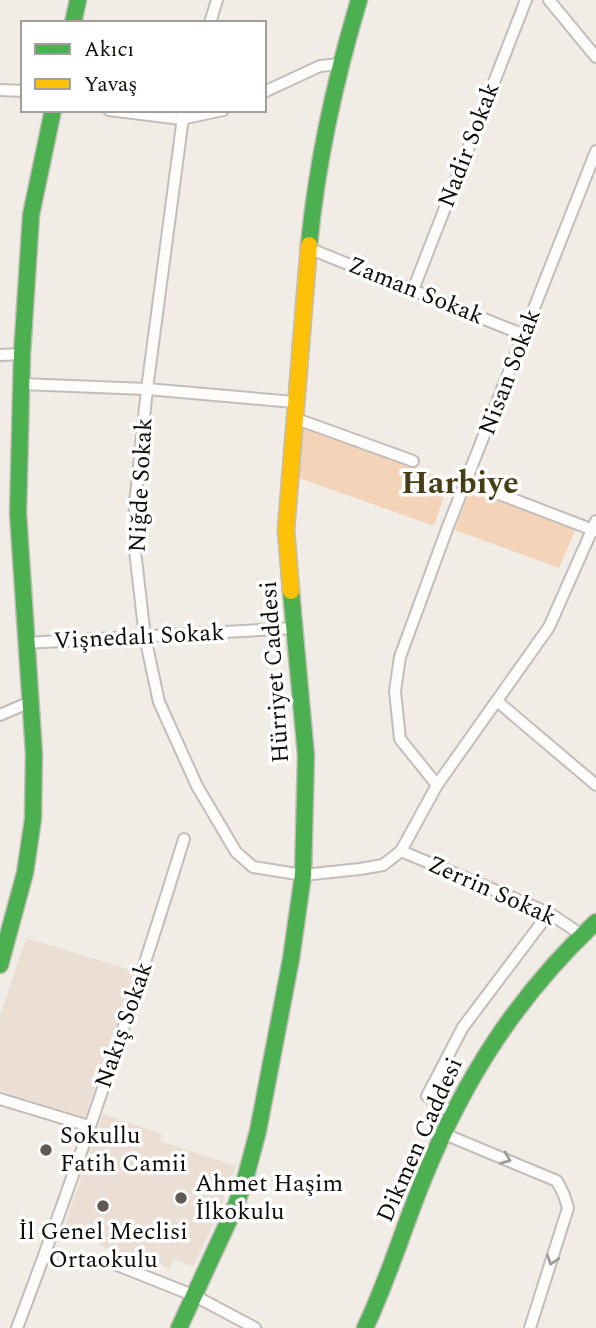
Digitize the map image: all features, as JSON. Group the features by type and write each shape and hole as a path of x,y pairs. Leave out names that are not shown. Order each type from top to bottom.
{"main road":[{"path":"73,21 78,0"},
{"name":"Hürriyet Caddesi","path":"179,1328 236,1205 258,1131 292,955 303,875 306,756 286,530 314,191 340,64 359,0"},
{"path":"0,965 25,873 33,819 34,754 19,513 21,384 31,215 53,112"},
{"name":"Dikmen Caddesi","path":"365,1328 442,1133 476,1069 506,1020 543,973 596,922"}],"street":[{"path":"211,21 217,0"},
{"name":"Nadir Sokak","path":"413,290 526,0"},
{"path":"549,0 596,57"},
{"path":"266,91 320,66 340,64"},
{"path":"0,90 21,91"},
{"path":"138,112 182,115 207,112"},
{"name":"Niğde Sokak","path":"182,115 135,504 134,542 145,638 159,702 197,786 236,852 253,867 303,875 383,865 401,851"},
{"name":"Nisan Sokak","path":"437,785 400,739 395,691 400,657 596,151"},
{"name":"Zaman Sokak","path":"308,248 524,335"},
{"path":"0,355 22,354"},
{"path":"21,384 147,389 294,410 413,461"},
{"path":"401,851 437,785 549,627 595,527 468,482"},
{"name":"Vişnedalı Sokak","path":"25,643 295,628"},
{"path":"497,701 596,785"},
{"path":"0,715 30,702"},
{"path":"587,777 596,767"},
{"name":"Nakış Sokak","path":"17,1328 141,979 184,839"},
{"name":"Zerrin Sokak","path":"401,851 549,913 582,935"},
{"path":"453,1113 427,1096 463,1027 549,913"},
{"path":"0,1099 89,1126"},
{"path":"442,1133 557,1181 564,1195 568,1208 530,1328"},
{"path":"112,1263 195,1296 255,1328"}],"shaded area":[{"path":"302,428 449,480 434,526 299,478"},
{"path":"470,490 577,526 559,568 455,530"},
{"path":"26,938 134,971 85,1117 0,1091 0,1016"},
{"path":"103,1114 162,1134 160,1141 236,1166 219,1212 193,1267 174,1259 169,1269 144,1255 140,1264 99,1245 89,1228 81,1238 63,1230"}],"traffic: fast":[{"path":"73,21 78,0"},
{"path":"309,245 328,121 359,0"},
{"path":"0,965 25,873 33,819 34,754 18,513 22,354 31,215 53,112"},
{"path":"179,1328 236,1205 246,1176 258,1131 291,959 303,875 306,756 291,591"},
{"path":"365,1328 439,1143 475,1073 541,979 596,922"}],"traffic: slow":[{"path":"291,591 286,530 309,245"}],"place":[{"name":"Sokullu Fatih Camii","path":"46,1150"},
{"name":"Ahmet Haşim İlkokulu","path":"181,1198"},
{"name":"İl Genel Meclisi Ortaokulu","path":"103,1206"}],"district":[{"name":"Harbiye","path":"460,483"}]}
